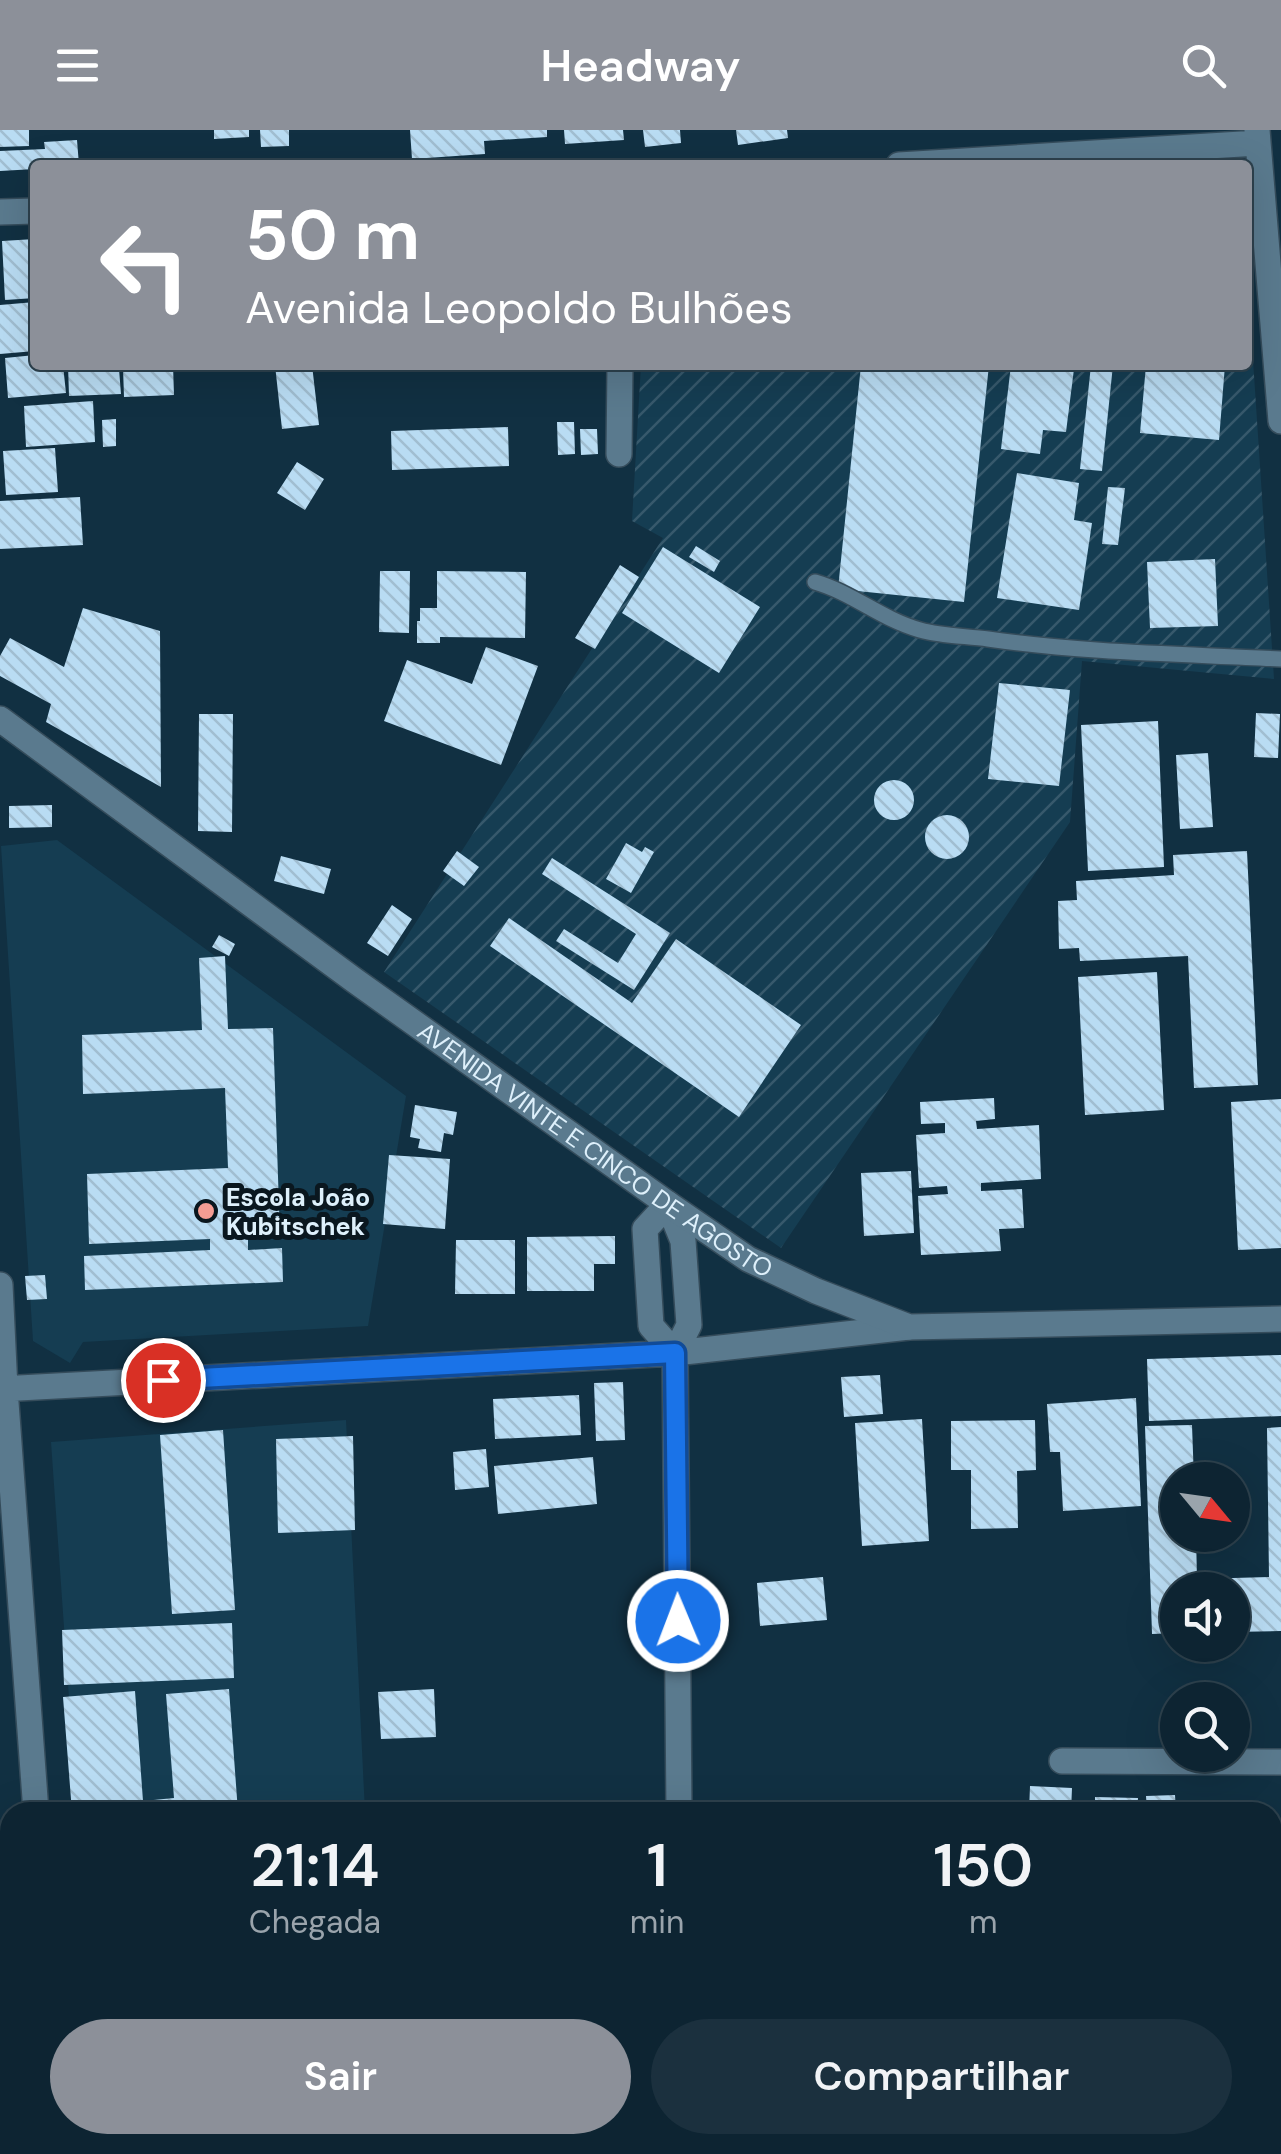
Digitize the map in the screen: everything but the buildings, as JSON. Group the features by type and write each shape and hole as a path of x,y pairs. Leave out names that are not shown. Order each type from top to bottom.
{"street":[{"path":"961,160 1258,136 1281,421"},
{"path":"0,212 30,211"},
{"path":"619,454 620,370"},
{"name":"AVENIDA VINTE E CINCO DE AGOSTO","path":"0,719 354,980 668,1204 748,1259 816,1291 909,1327 1281,1319"},
{"path":"675,1353 651,1326 645,1229 668,1204 683,1241 689,1325 675,1353 679,1802"},
{"path":"0,1285 2,1389 35,1802"},
{"path":"2,1389 675,1353 909,1327"},
{"path":"1062,1761 1281,1762"}],"lane":[{"path":"815,582 838,589 894,621 923,631 1073,648 1281,659"}],"shaded area":[{"path":"1252,345 1274,679 1082,661 1070,822 781,1248 384,972 663,538 632,521 641,370 1252,370"},
{"name":"Escola João Kubitschek","path":"57,840 406,1096 368,1326 83,1342 70,1363 33,1341 1,846"},
{"path":"346,1420 365,1802 76,1802 51,1442"}],"place":[{"name":"Escola João Kubitschek","path":"206,1211"}],"route":[{"path":"163,1380 675,1353 678,1621"}]}
